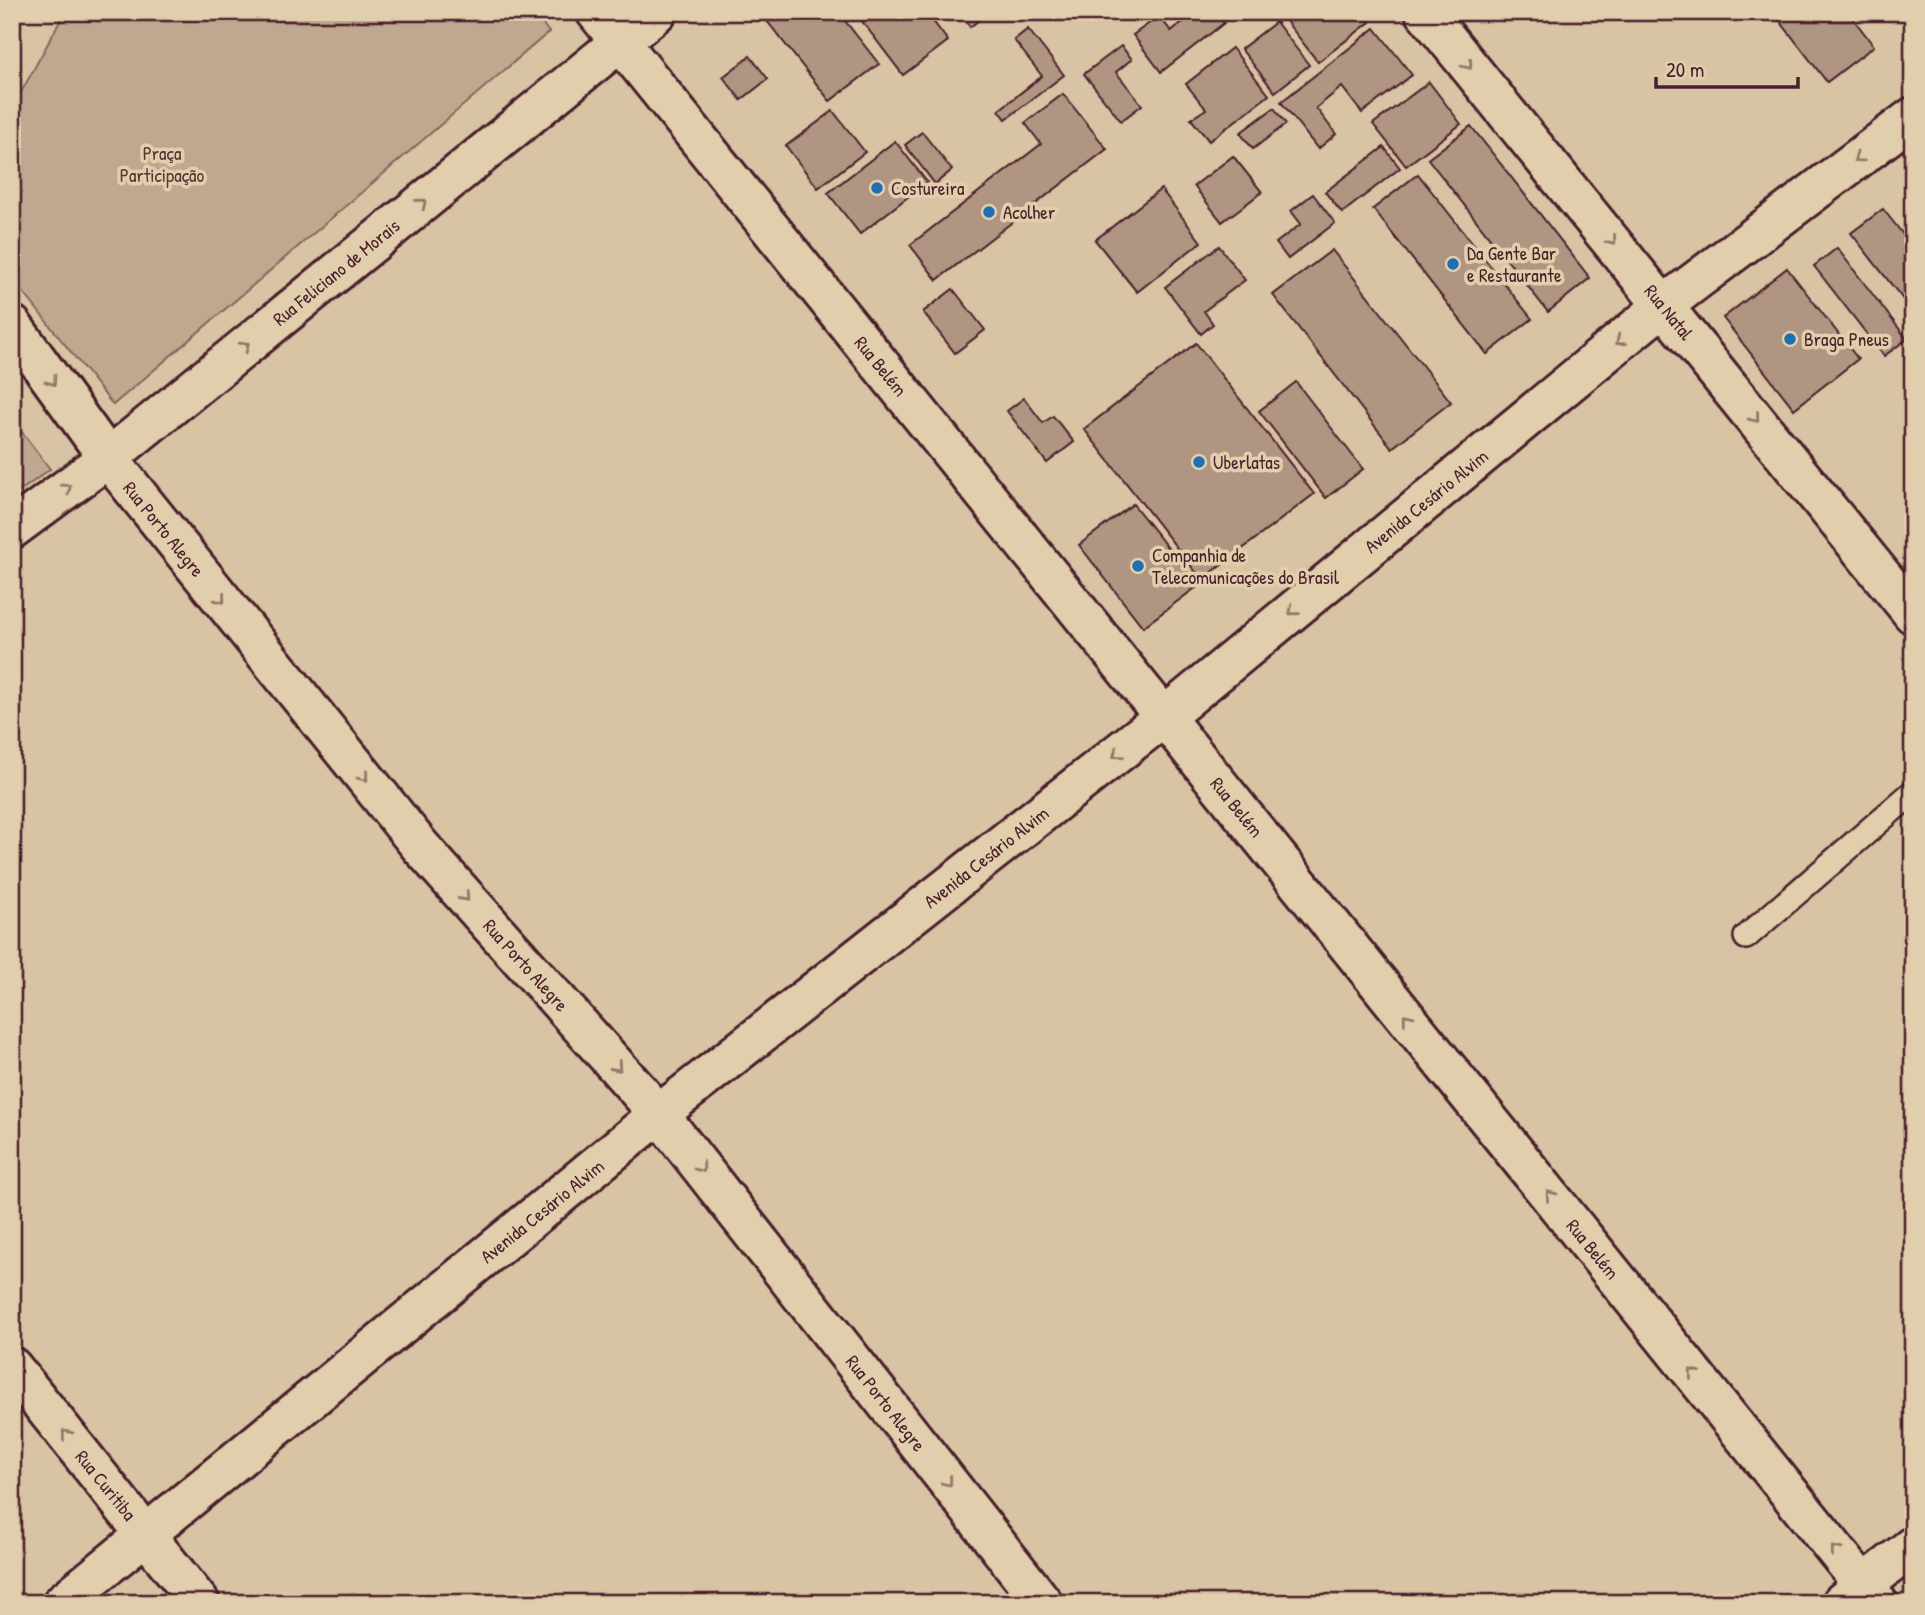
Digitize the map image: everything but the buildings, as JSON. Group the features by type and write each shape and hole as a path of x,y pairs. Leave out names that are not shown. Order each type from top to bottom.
{"street":[{"name":"Rua Belém","path":"596,12 1164,717 1861,1597"},
{"name":"Rua Feliciano de Morais","path":"12,529 107,458 657,12"},
{"name":"Rua Natal","path":"1425,12 1913,614"},
{"name":"Avenida Cesário Alvim","path":"62,1603 659,1114 1164,717 1664,305 1913,117"},
{"name":"Rua Porto Alegre","path":"12,325 107,458 419,846 659,1114 1043,1603"},
{"name":"Rua Curitiba","path":"12,1367 200,1603"},
{"path":"1861,1597 1913,1546"}],"lane":[{"path":"1746,937 1913,792"}],"path":[{"path":"12,31 23,12"}],"green space":[{"name":"Praça Participação","path":"65,12 533,12 549,32 113,405 12,278 12,109"},
{"path":"12,419 50,469 12,497"}],"place":[{"name":"Costureira","path":"877,188"},
{"name":"Acolher","path":"989,212"},
{"name":"Da Gente Bar e Restaurante","path":"1453,264"},
{"name":"Braga Pneus","path":"1790,339"},
{"name":"Uberlatas","path":"1199,462"},
{"name":"Companhia de Telecomunicações do Brasil","path":"1138,566"}]}
